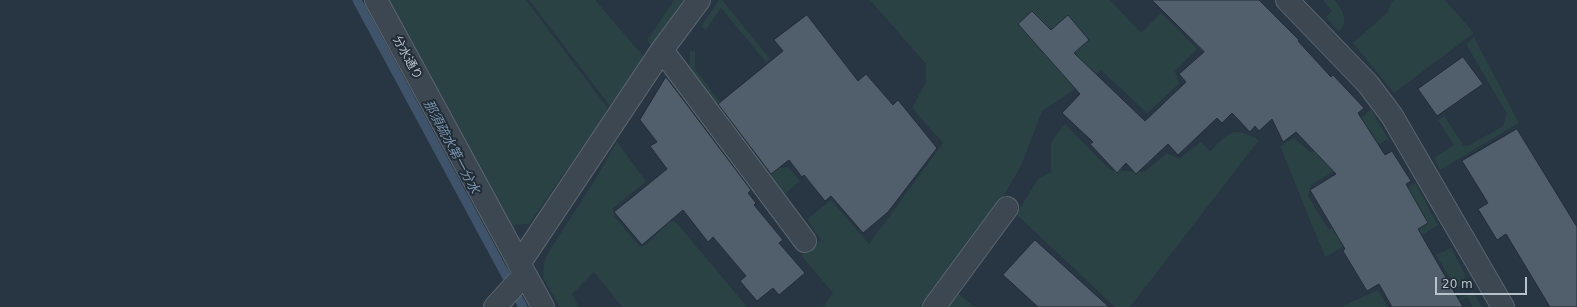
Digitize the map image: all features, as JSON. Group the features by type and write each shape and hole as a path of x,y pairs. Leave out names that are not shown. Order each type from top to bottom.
{"street":[{"name":"分水通り","path":"376,0 543,307"},
{"path":"496,307 522,269 662,50 699,0"},
{"path":"1288,0 1368,84 1392,116 1503,307"},
{"path":"662,50 805,241"},
{"path":"934,307 1007,208"}],"green space":[{"path":"382,0 526,0 607,107 606,113 529,224 509,225"},
{"path":"529,0 595,0 644,57 610,106"},
{"path":"674,0 685,0 652,46 647,40"},
{"path":"719,0 722,0 770,59 766,62 721,8 706,30 701,26"},
{"path":"870,0 1110,0 1141,33 1161,13 1197,49 1175,71 1179,84 1147,113 1101,70 1042,111 1021,166 993,214 923,307 823,307 833,293 801,255 821,240 807,219 831,200 869,244 943,143 912,108 926,82 926,64"},
{"path":"1323,0 1335,0 1343,12 1345,20 1339,32 1326,17 1332,11"},
{"path":"1394,0 1445,0 1474,33 1394,93 1353,43 1388,12 1391,3"},
{"path":"1474,37 1519,123 1440,170 1434,158 1454,145 1438,120 1444,116 1464,146 1470,145 1503,126 1507,114 1466,44"},
{"path":"690,50 695,52 695,69 751,143 768,153 781,168 788,167 800,181 785,194 689,69"},
{"path":"1371,109 1388,139 1311,185 1308,196 1328,229 1342,228 1415,183 1438,225 1411,242 1389,221 1325,257 1280,146 1294,138 1310,152 1327,149","holes":["1418,205 1428,223 1408,234 1398,217"]},
{"path":"1065,124 1110,170 1144,172 1167,153 1179,159 1201,142 1210,151 1232,133 1243,133 1259,140 1130,307 1115,307 1016,214 1039,178 1051,172 1051,142"},
{"path":"617,141 646,182 613,208 615,217 639,246 646,245 670,221 676,222 747,307 622,307 594,272 572,294 579,307 560,307 543,278 544,262 551,248 597,177"},
{"path":"1451,248 1465,274 1464,283 1456,288 1436,255"},
{"path":"1378,290 1388,307 1343,306"},
{"path":"956,291 974,307 944,307"},
{"path":"1473,291 1482,307 1473,307 1467,297 1450,307 1445,307"}],"building":[{"path":"1152,0 1259,0 1299,40 1298,41 1331,77 1333,75 1364,108 1358,113 1385,155 1392,151 1411,181 1406,184 1428,223 1418,229 1463,307 1392,307 1379,284 1367,291 1343,251 1345,249 1310,190 1336,174 1296,132 1283,142 1272,119 1259,131 1255,126 1250,132 1232,113 1222,123 1217,118 1178,155 1168,144 1136,174 1126,163 1117,173 1090,144 1093,142 1062,113 1080,94 1018,24 1032,11 1051,30 1068,15 1089,40 1074,53 1145,121 1186,82 1179,74 1204,52"},
{"path":"807,15 858,81 866,74 893,105 898,100 937,148 888,212 863,233 831,196 825,201 804,175 802,177 789,160 771,174 718,104 783,51 774,40"},
{"path":"1463,57 1483,84 1437,116 1418,89"},
{"path":"666,77 751,190 748,193 756,203 754,205 783,240 779,243 805,273 779,295 773,288 757,301 740,281 746,276 713,237 708,242 683,210 642,245 614,212 667,169 650,146 657,142 640,120"},
{"path":"1517,129 1577,227 1577,307 1550,307 1506,234 1497,240 1478,209 1488,203 1462,161"},
{"path":"1035,240 1109,307 1038,307 1003,275"}],"waterway":[{"name":"那須疏水第一分水","path":"357,0 523,307"}]}
